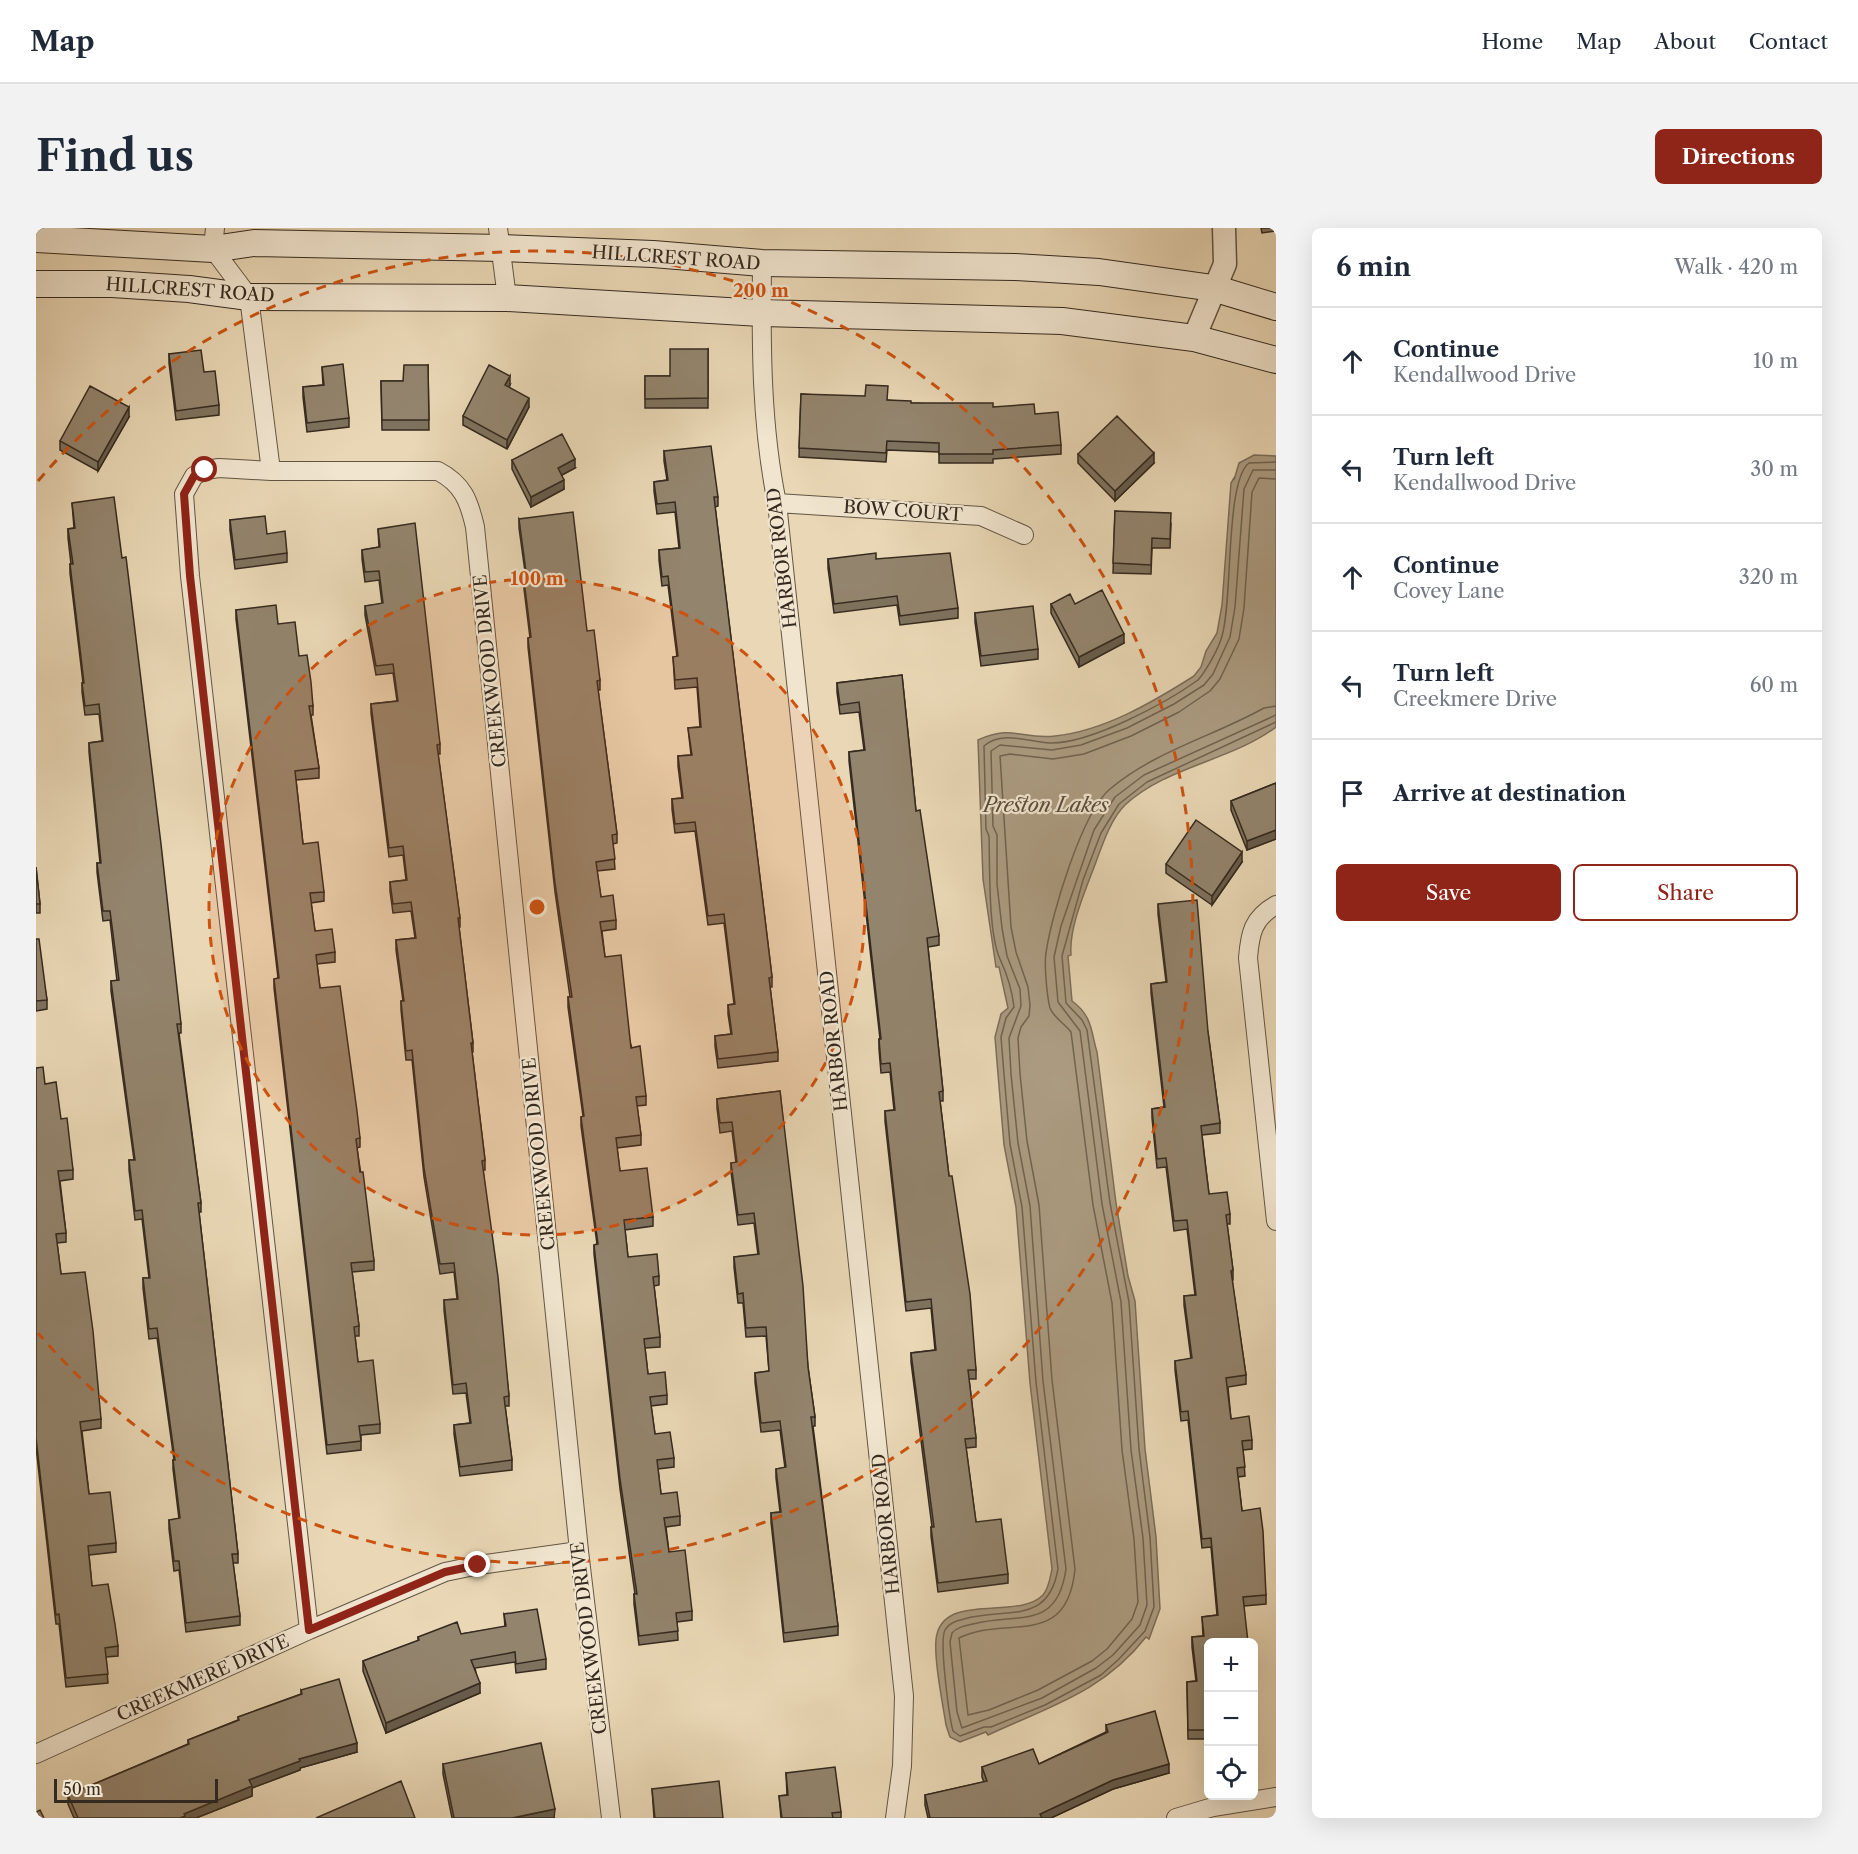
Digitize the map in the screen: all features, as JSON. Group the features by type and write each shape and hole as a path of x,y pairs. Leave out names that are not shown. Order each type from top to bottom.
{"main road":[{"name":"HILLCREST ROAD","path":"36,239 214,238 254,243 500,238 762,263 1015,267 1099,272 1213,288 1276,307"},
{"name":"HILLCREST ROAD","path":"36,284 112,284 189,288 249,297 507,298 761,313 1062,321 1194,338 1276,360"}],"street":[{"path":"1194,338 1225,264 1224,228"},
{"path":"214,238 249,297 271,471 219,468 205,470 187,485 184,494 190,576 309,1630"},
{"path":"500,238 507,298"},
{"name":"HARBOR ROAD","path":"762,263 761,313 769,464 777,503 904,1696 902,1766 895,1818"},
{"name":"CREEKWOOD DRIVE","path":"271,471 438,471 450,477 469,502 475,527 579,1551 611,1818"},
{"name":"BOW COURT","path":"777,503 981,516 1024,535"},
{"path":"1269,909 1250,931 1248,958 1276,1221"},
{"name":"CREEKMERE DRIVE","path":"36,1754 309,1630 445,1572 478,1565 579,1551"},
{"path":"1176,1818 1213,1807 1276,1797"}],"water":[{"name":"Preston Lakes","path":"1254,455 1276,456 1276,727 1239,748 1160,781 1125,805 1114,820 1101,848 1077,915 1072,935 1071,955 1068,956 1072,1001 1088,1019 1097,1052 1116,1203 1128,1276 1135,1301 1145,1449 1156,1537 1160,1609 1149,1639 1146,1637 1129,1656 1093,1685 1054,1706 988,1735 986,1732 960,1742 950,1737 938,1678 936,1642 943,1622 954,1614 969,1610 1018,1606 1032,1602 1045,1592 1052,1569 1030,1383 1016,1207 1004,1145 995,1037 1001,1014 1008,1008 999,967 996,967 983,879 978,740 1000,733 1044,737 1092,728 1128,714 1194,676 1201,667 1206,651 1217,633 1222,605 1231,483 1239,463"}],"building":[{"path":"670,349 708,349 708,398 645,399 645,376 670,376"},
{"path":"201,350 204,372 215,371 219,405 176,411 169,354"},
{"path":"343,364 349,418 307,423 303,387 324,385 322,367"},
{"path":"404,365 428,365 429,420 382,420 381,381 403,381"},
{"path":"489,365 510,376 505,385 529,398 507,440 463,416"},
{"path":"866,385 888,386 887,400 911,401 911,403 993,403 993,407 1034,404 1035,414 1058,412 1061,445 993,450 993,454 939,454 939,443 887,441 886,453 799,448 801,394 865,396"},
{"path":"90,386 129,407 98,462 60,441"},
{"path":"1117,416 1154,453 1115,491 1078,454"},
{"path":"562,434 575,459 558,468 564,480 531,497 512,460"},
{"path":"711,446 718,497 714,497 772,977 769,978 778,1052 718,1059 715,1036 732,1034 728,1005 735,1004 724,914 708,916 695,822 675,824 672,799 683,798 678,756 692,755 688,728 701,727 697,678 675,680 673,657 678,656 668,576 662,577 659,550 680,548 675,502 657,504 654,482 668,480 664,451"},
{"path":"114,497 122,558 126,557 161,844 181,1024 177,1024 201,1203 198,1203 238,1554 232,1554 240,1616 186,1623 179,1561 174,1561 169,1520 180,1518 173,1460 175,1460 157,1328 149,1329 143,1278 150,1278 142,1210 135,1211 129,1160 135,1160 111,981 119,980 110,911 103,911 97,863 101,863 89,743 103,741 99,704 85,706 70,564 73,564 68,529 75,528 72,503"},
{"path":"1115,511 1171,513 1170,539 1152,538 1151,565 1113,563"},
{"path":"573,512 587,631 594,630 600,680 597,681 617,834 612,835 615,859 596,862 601,897 613,895 616,920 600,922 605,957 621,955 631,1048 640,1046 646,1096 636,1097 641,1135 616,1138 620,1171 647,1168 653,1217 624,1220 628,1257 657,1254 659,1276 653,1277 660,1337 644,1339 648,1374 665,1372 667,1395 650,1397 655,1434 670,1432 674,1458 657,1460 661,1494 677,1492 680,1516 664,1518 669,1552 685,1550 692,1611 676,1613 678,1631 639,1636 634,1594 637,1594 620,1479 594,1245 598,1244 581,1117 584,1116 568,997 572,997 555,883 528,638 531,637 524,580 527,579 519,519"},
{"path":"265,516 267,534 285,531 287,553 235,560 230,520"},
{"path":"415,523 440,744 437,745 460,918 458,918 485,1160 482,1161 498,1277 509,1396 504,1397 512,1460 460,1467 454,1425 471,1423 466,1383 453,1385 444,1300 458,1299 454,1263 440,1264 424,1168 412,1050 406,1051 401,1001 404,1001 396,940 416,938 411,902 393,904 390,882 407,880 403,846 389,848 371,704 398,701 393,664 376,666 365,606 383,603 379,571 365,572 362,550 380,547 378,529"},
{"path":"876,553 876,559 950,553 958,608 900,616 897,596 834,604 828,559"},
{"path":"1102,590 1124,634 1079,657 1051,604 1070,594 1075,604"},
{"path":"276,605 278,624 295,622 299,656 307,655 313,706 309,706 319,768 295,771 303,844 318,842 324,892 310,893 315,931 332,929 335,952 316,955 320,988 340,986 360,1138 356,1139 360,1172 363,1172 374,1261 351,1263 359,1326 354,1327 358,1362 373,1360 380,1424 359,1426 361,1441 327,1445 274,979 279,978 236,610"},
{"path":"1033,606 1038,649 981,656 975,613"},
{"path":"902,675 916,811 920,810 939,936 927,938 943,1091 939,1092 949,1176 952,1176 970,1294 976,1370 968,1370 976,1438 965,1439 976,1522 1001,1519 1008,1574 938,1583 931,1527 934,1527 911,1353 936,1350 931,1299 906,1302 885,1111 895,1110 890,1063 881,1064 879,1039 881,1039 849,752 865,750 859,702 840,705 837,683"},
{"path":"1276,783 1276,830 1247,841 1231,801"},
{"path":"1196,820 1242,852 1212,896 1166,864"},
{"path":"36,867 40,904 36,904"},
{"path":"1197,900 1208,1032 1220,1123 1201,1126 1209,1194 1227,1192 1230,1214 1226,1215 1233,1270 1231,1271 1246,1375 1226,1378 1231,1419 1249,1416 1252,1440 1242,1441 1245,1467 1237,1468 1242,1511 1260,1508 1263,1531 1266,1595 1243,1597 1248,1638 1204,1638 1204,1730 1188,1730 1187,1682 1197,1681 1192,1637 1204,1636 1202,1617 1218,1615 1211,1538 1202,1539 1188,1411 1181,1412 1175,1361 1192,1358 1184,1296 1196,1295 1187,1220 1174,1221 1166,1158 1157,1159 1152,1109 1165,1107 1151,984 1167,982 1158,904"},
{"path":"36,939 39,939 47,1000 36,1001"},
{"path":"43,1067 45,1084 56,1082 61,1119 67,1118 73,1170 58,1171 66,1233 56,1234 61,1274 85,1272 93,1331 101,1419 80,1422 89,1494 110,1492 116,1543 88,1546 92,1586 108,1584 115,1624 118,1646 105,1648 108,1674 66,1678 59,1614 56,1615 36,1438 36,1068"},
{"path":"780,1091 803,1286 808,1367 815,1417 811,1417 838,1626 784,1633 771,1513 781,1512 776,1469 786,1467 780,1421 761,1423 755,1373 769,1371 766,1327 746,1328 743,1293 738,1294 734,1257 759,1254 754,1213 738,1215 731,1163 737,1162 732,1122 720,1123 717,1099"},
{"path":"537,1609 546,1659 516,1664 515,1652 471,1660 480,1683 386,1723 363,1661 419,1640 418,1637 457,1622 461,1634 506,1626 504,1614"},
{"path":"339,1679 357,1743 299,1759 300,1761 249,1780 252,1786 184,1814 185,1816 180,1818 78,1818 68,1795 189,1744 188,1740 239,1720 238,1717 302,1694 301,1690"},
{"path":"1155,1711 1169,1764 1113,1780 1040,1814 1042,1818 930,1818 925,1795 987,1781 982,1767 1033,1749 1039,1764 1108,1732 1106,1725"},
{"path":"541,1743 555,1809 512,1818 454,1818 443,1764"},
{"path":"835,1767 841,1812 832,1813 833,1818 782,1818 779,1796 788,1795 786,1773"},
{"path":"401,1781 415,1818 316,1818"},
{"path":"719,1781 723,1818 655,1818 652,1789"},
{"path":"40,1810 44,1818 36,1818 36,1812"}],"route":[{"path":"205,470 194,476 184,494 190,576 309,1630 445,1572 478,1565"}]}
